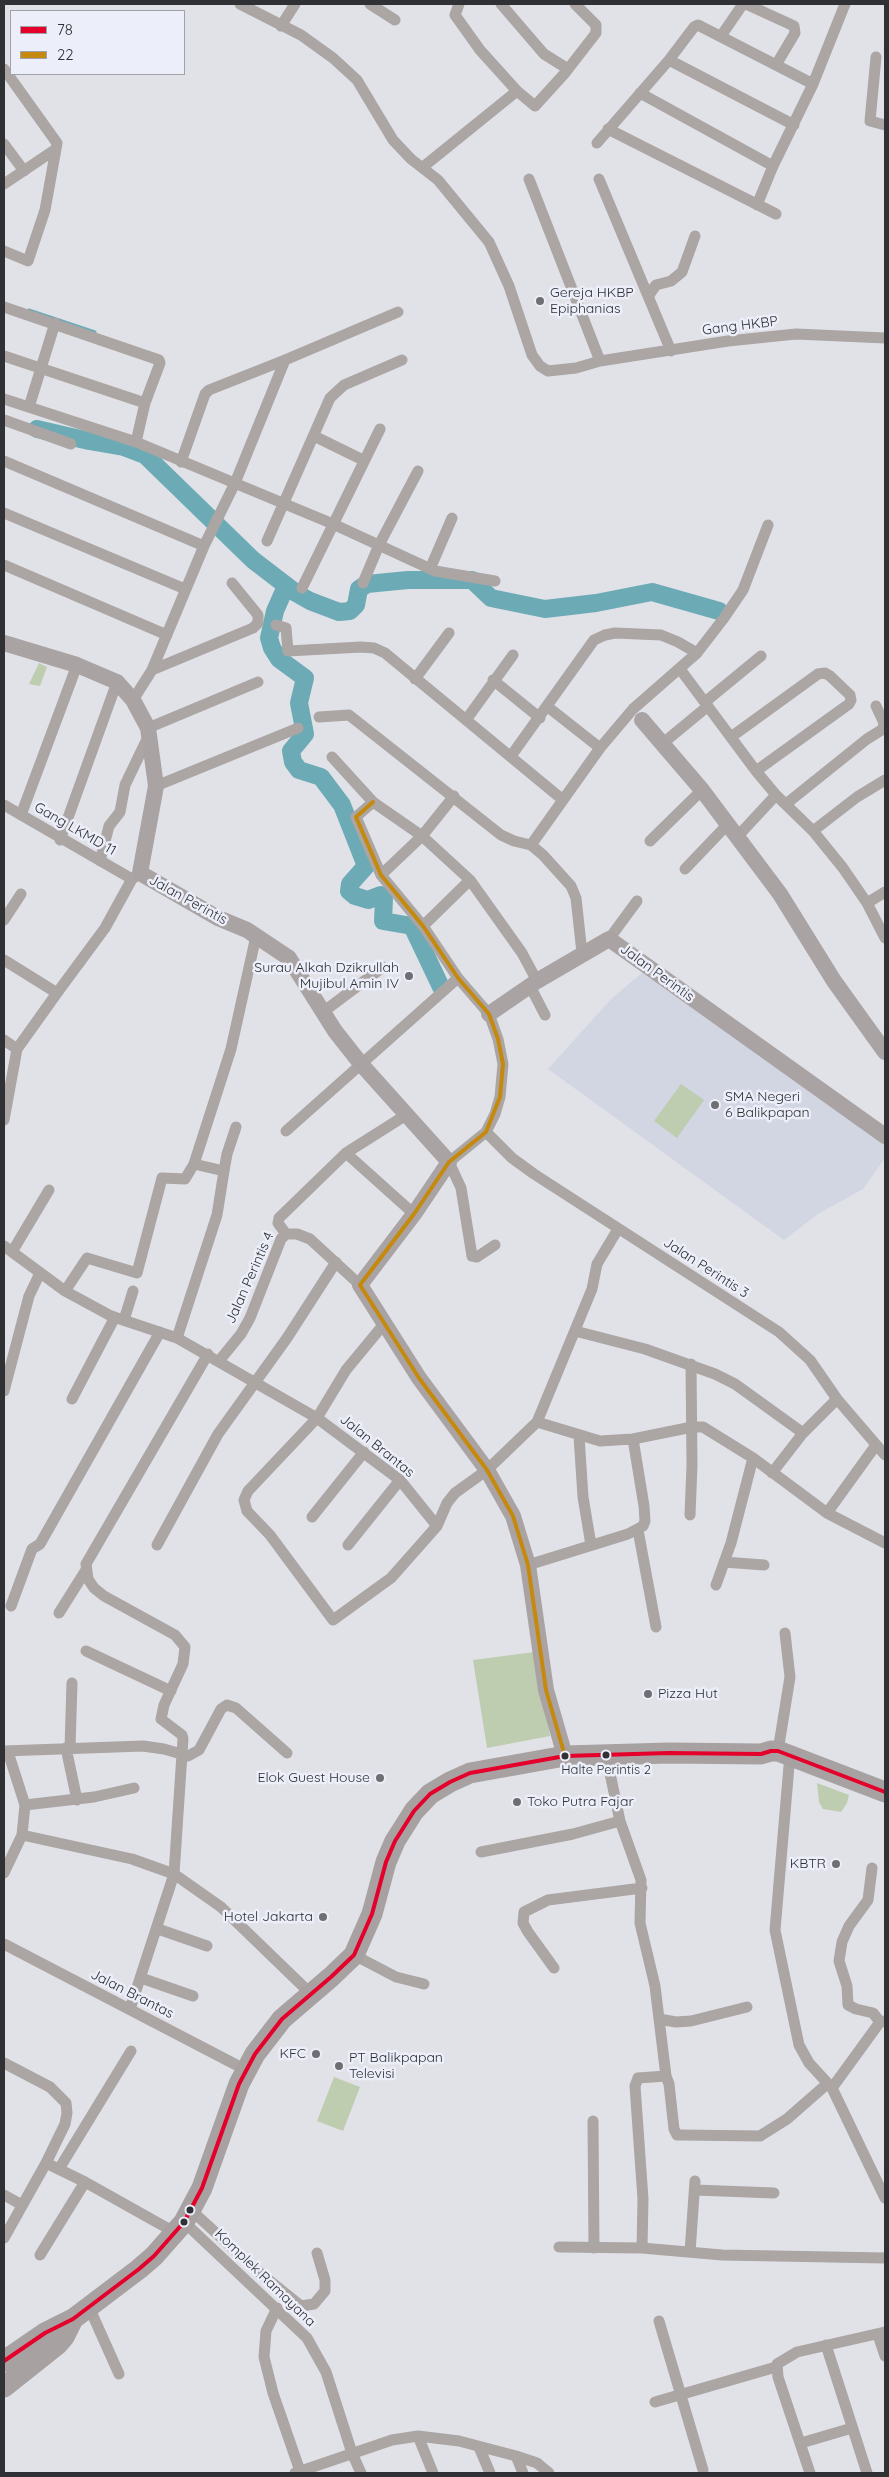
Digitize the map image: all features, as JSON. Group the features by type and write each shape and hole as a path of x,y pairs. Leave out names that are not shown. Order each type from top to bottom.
{"highway":[{"path":"4,2361 45,2333 81,2313 144,2265 184,2222 246,2070 272,2030 354,1955 372,1914 386,1862 395,1842 414,1811 430,1794 450,1782 470,1774 565,1756 606,1754 776,1757 858,1788 885,1802"},
{"path":"858,1788 885,1792"},
{"path":"4,2387 58,2344 81,2313"}],"street":[{"name":"Gang HKBP","path":"240,4 301,35 333,58 357,80 393,140 423,167 462,207 488,242 509,286 532,355 540,366 548,371 576,368 600,361 728,341 796,334 885,338"},
{"path":"280,26 295,4"},
{"path":"370,4 395,20"},
{"path":"459,4 455,15 480,50 517,91 535,106 568,69 597,29 596,25 575,4"},
{"path":"501,4 544,54 568,69"},
{"path":"721,36 745,4 794,26 795,33 776,65"},
{"path":"758,205 773,166 813,84 845,4"},
{"path":"597,143 669,60 694,27 698,25 813,84"},
{"path":"876,57 870,121 885,125"},
{"path":"669,60 794,125"},
{"path":"4,69 57,139 45,210 28,261 4,251"},
{"path":"423,167 517,91"},
{"path":"640,93 773,166"},
{"path":"608,129 776,214"},
{"path":"4,144 24,171"},
{"path":"4,184 56,149"},
{"path":"530,179 600,361"},
{"path":"599,179 671,351"},
{"path":"649,295 656,285 671,281 682,272 695,236"},
{"path":"4,306 159,360 160,363 145,403 136,442"},
{"path":"180,462 209,390 398,312"},
{"path":"28,408 55,324"},
{"path":"4,356 145,403"},
{"path":"133,700 152,670 185,589 234,483 285,360"},
{"path":"267,541 330,398 335,391 402,360"},
{"path":"4,399 136,442 180,462 333,524 430,569 495,581"},
{"path":"4,420 71,444"},
{"path":"302,588 363,460 380,429"},
{"path":"314,436 363,460"},
{"path":"4,461 204,546"},
{"path":"363,583 379,546 418,471"},
{"path":"4,513 185,589"},
{"path":"430,569 452,518"},
{"path":"531,846 600,748 633,709 654,688 680,669 697,653 742,590 768,525"},
{"path":"4,565 167,635"},
{"path":"152,670 253,628 258,623 258,615 232,583"},
{"path":"276,625 284,626 288,631 288,652 361,647 374,648 385,653 563,800"},
{"path":"415,679 449,633"},
{"path":"511,756 548,707 594,640 605,635 661,635 697,653"},
{"name":"Jalan Perintis","path":"4,643 77,665 116,682 133,700 148,731 156,786 136,876 256,936 289,958 323,1012 362,1064 449,1162 461,1188 472,1256 477,1257 495,1245"},
{"path":"466,720 493,680 513,655"},
{"path":"662,744 761,656"},
{"path":"21,815 77,665"},
{"path":"680,669 756,771 776,795 814,831 843,868 867,903 885,938"},
{"path":"731,737 818,674 825,673 830,676 850,694 851,700 849,704 756,771"},
{"path":"493,680 540,718"},
{"path":"60,840 116,682"},
{"path":"100,861 109,826 120,812 125,785 148,731 258,682"},
{"path":"786,804 867,739 883,729 884,723 876,706"},
{"path":"548,707 600,748"},
{"path":"319,717 350,715 501,834 514,841 531,846 571,886 576,898 582,953"},
{"path":"642,720 702,790 780,894 834,981 885,1052"},
{"path":"156,786 298,728"},
{"path":"332,757 374,802 422,836 470,880 522,953 545,1015"},
{"path":"814,831 857,797 885,780"},
{"path":"650,840 702,790"},
{"path":"685,869 776,795"},
{"path":"381,875 422,836 454,796"},
{"path":"374,802 356,817 381,875 423,926 458,978 489,1014 498,1039 503,1064 500,1097 486,1132 449,1162 414,1214 360,1285 419,1378 487,1470 513,1516 528,1565 546,1690 565,1756"},
{"name":"Gang LKMD 11","path":"4,806 60,840 100,861 136,876"},
{"path":"4,1120 17,1049 105,928 136,876"},
{"path":"423,926 470,880"},
{"path":"867,903 885,892"},
{"path":"4,920 21,894"},
{"path":"609,939 637,901"},
{"path":"66,1291 78,1268 87,1258 137,1273 162,1178 185,1178 194,1164 231,1049 256,936"},
{"name":"Jalan Perintis","path":"489,1014 534,983 582,953 609,939 885,1136"},
{"path":"4,960 57,993"},
{"path":"323,1012 383,967"},
{"path":"286,1131 458,978"},
{"path":"4,1040 17,1049"},
{"path":"286,1234 278,1223 279,1218 346,1153 406,1115"},
{"path":"177,1338 217,1215 227,1154 236,1127"},
{"name":"Jalan Perintis 3","path":"486,1132 512,1158 618,1230 779,1332 810,1360 837,1399 885,1455"},
{"path":"346,1153 414,1214"},
{"path":"194,1164 224,1171"},
{"path":"8,1249 49,1190"},
{"path":"384,1324 346,1370 317,1418 248,1491 244,1503 247,1511 270,1535 333,1620 391,1578 437,1526 446,1503 455,1493 487,1470 537,1422 592,1289 597,1264 618,1230"},
{"name":"Jalan Perintis 4","path":"219,1361 241,1334 250,1318 277,1247 286,1234 297,1234 310,1239 360,1285"},
{"name":"Jalan Brantas","path":"8,1249 66,1291 119,1319 177,1338 317,1418 400,1480 437,1526"},
{"path":"157,1545 218,1434 287,1338 336,1262"},
{"path":"4,1391 29,1296 40,1273"},
{"path":"72,1399 119,1319 133,1291"},
{"path":"575,1331 645,1349 691,1364 734,1384 803,1433"},
{"path":"11,1606 32,1549 40,1544 160,1332"},
{"path":"59,1613 86,1570 88,1557 208,1354"},
{"path":"690,1515 691,1364"},
{"path":"772,1474 803,1433 837,1399"},
{"path":"537,1422 600,1441 633,1439 692,1426 704,1427 753,1458 827,1514 885,1543"},
{"path":"579,1436 583,1497 591,1545"},
{"path":"528,1565 638,1530 645,1521 645,1513 633,1439"},
{"path":"827,1514 876,1445"},
{"path":"312,1517 364,1452"},
{"path":"716,1585 753,1458"},
{"path":"348,1545 400,1480"},
{"path":"638,1530 656,1628"},
{"path":"724,1562 764,1565"},
{"path":"86,1570 94,1588 104,1596 176,1636 184,1643 184,1659 164,1705 161,1720 182,1735 184,1755 174,1874 158,1929 130,2009"},
{"path":"785,1633 790,1677 776,1757 775,1930 799,2045 809,2063 829,2086 885,2198"},
{"path":"86,1651 171,1691"},
{"path":"72,1683 68,1748 77,1800"},
{"path":"4,1873 22,1836 25,1805 6,1751 143,1746 192,1755 199,1750 221,1709 227,1705 236,1708 287,1753"},
{"path":"606,1754 620,1821 642,1888 640,1923 655,1986 666,2076 670,2084 674,2129 677,2135 760,2136 787,2119 829,2086 883,2022 873,2013 848,2005 847,1986 839,1961 842,1942 849,1926 868,1900 872,1868"},
{"path":"25,1805 77,1800 134,1788"},
{"path":"481,1852 573,1834 620,1821"},
{"path":"22,1836 132,1859 174,1874 221,1907 311,1994"},
{"path":"554,1968 523,1923 524,1912 548,1900 642,1888"},
{"path":"158,1929 207,1946"},
{"name":"Jalan Brantas","path":"4,1944 246,2070"},
{"path":"354,1955 396,1977 424,1984"},
{"path":"141,1978 193,1996"},
{"path":"660,2019 676,2022 691,2021 747,2007"},
{"path":"59,2169 131,2051"},
{"path":"4,2063 50,2087 66,2104 67,2113 65,2124 46,2163 4,2238"},
{"path":"642,2248 643,2199 635,2082 641,2076 666,2076"},
{"path":"593,2121 594,2248"},
{"path":"46,2163 85,2182 184,2222 301,2306 314,2304 325,2291 325,2280 318,2253"},
{"path":"40,2255 85,2182"},
{"path":"690,2252 695,2186 774,2192"},
{"path":"4,2195 22,2205"},
{"name":"Komplek Ramayana","path":"184,2222 307,2338 321,2362 352,2453 361,2473"},
{"path":"559,2247 642,2248 722,2255 885,2258"},
{"path":"277,2308 266,2330 264,2358 297,2472 392,2440 418,2436 458,2441 516,2456 537,2463 549,2473"},
{"path":"81,2313 119,2374"},
{"path":"659,2321 703,2470"},
{"path":"655,2402 776,2367 785,2358 826,2345 881,2333 885,2356"},
{"path":"826,2345 867,2473"},
{"path":"776,2367 810,2473"},
{"path":"801,2443 852,2428"},
{"path":"418,2436 433,2473"},
{"path":"479,2447 490,2473"},
{"path":"516,2456 523,2473"}],"shaded area":[{"name":"SMA Negeri 6 Balikpapan","path":"642,973 885,1141 885,1158 863,1189 818,1214 784,1240 548,1069 611,999"}],"green space":[{"path":"39,663 47,667 40,686 29,684"},
{"path":"681,1084 704,1100 677,1138 654,1121"},
{"path":"535,1652 550,1736 487,1748 473,1660"},
{"path":"817,1783 849,1795 847,1803 841,1812 823,1809 819,1802"},
{"path":"334,2077 360,2087 343,2131 317,2121"}],"waterway":[{"path":"29,310 95,332"},
{"path":"37,429 124,447 145,455 253,560 296,593 310,601 339,612 350,611 356,605 359,589 367,584 408,580 472,580 491,598 545,609 596,603 652,592 719,611"},
{"path":"286,586 275,611 269,638 272,648 279,659 305,678 299,703 305,734 291,751 293,762 299,770 321,777 342,805 366,866 350,884 349,891 355,896 368,900 381,895 384,898 383,921 412,926 441,987"}],"transit line":[{"name":"22","path":"373,802 356,817 381,875 423,926 458,978 489,1014 498,1039 503,1064 500,1097 486,1132 449,1162 414,1214 360,1285 419,1378 487,1470 513,1516 528,1565 546,1690 565,1756"},
{"name":"78","path":"4,2361 45,2333 73,2319 139,2269 154,2256 184,2222 202,2188 239,2084 255,2054 282,2019 354,1955 372,1914 386,1862 395,1841 414,1811 430,1794 470,1773 565,1756 669,1753 761,1754 771,1751 778,1751 885,1792"}],"place":[{"name":"Gereja HKBP Epiphanias","path":"540,301"},
{"name":"Surau Alkah Dzikrullah Mujibul Amin IV","path":"409,976"},
{"name":"SMA Negeri 6 Balikpapan","path":"715,1105"},
{"name":"Pizza Hut","path":"648,1694"},
{"name":"Halte Perintis 2","path":"606,1755"},
{"name":"Elok Guest House","path":"380,1778"},
{"name":"Toko Putra Fajar","path":"517,1802"},
{"name":"KBTR","path":"836,1864"},
{"name":"Hotel Jakarta","path":"323,1917"},
{"name":"KFC","path":"316,2054"},
{"name":"PT Balikpapan Televisi","path":"339,2066"}]}
